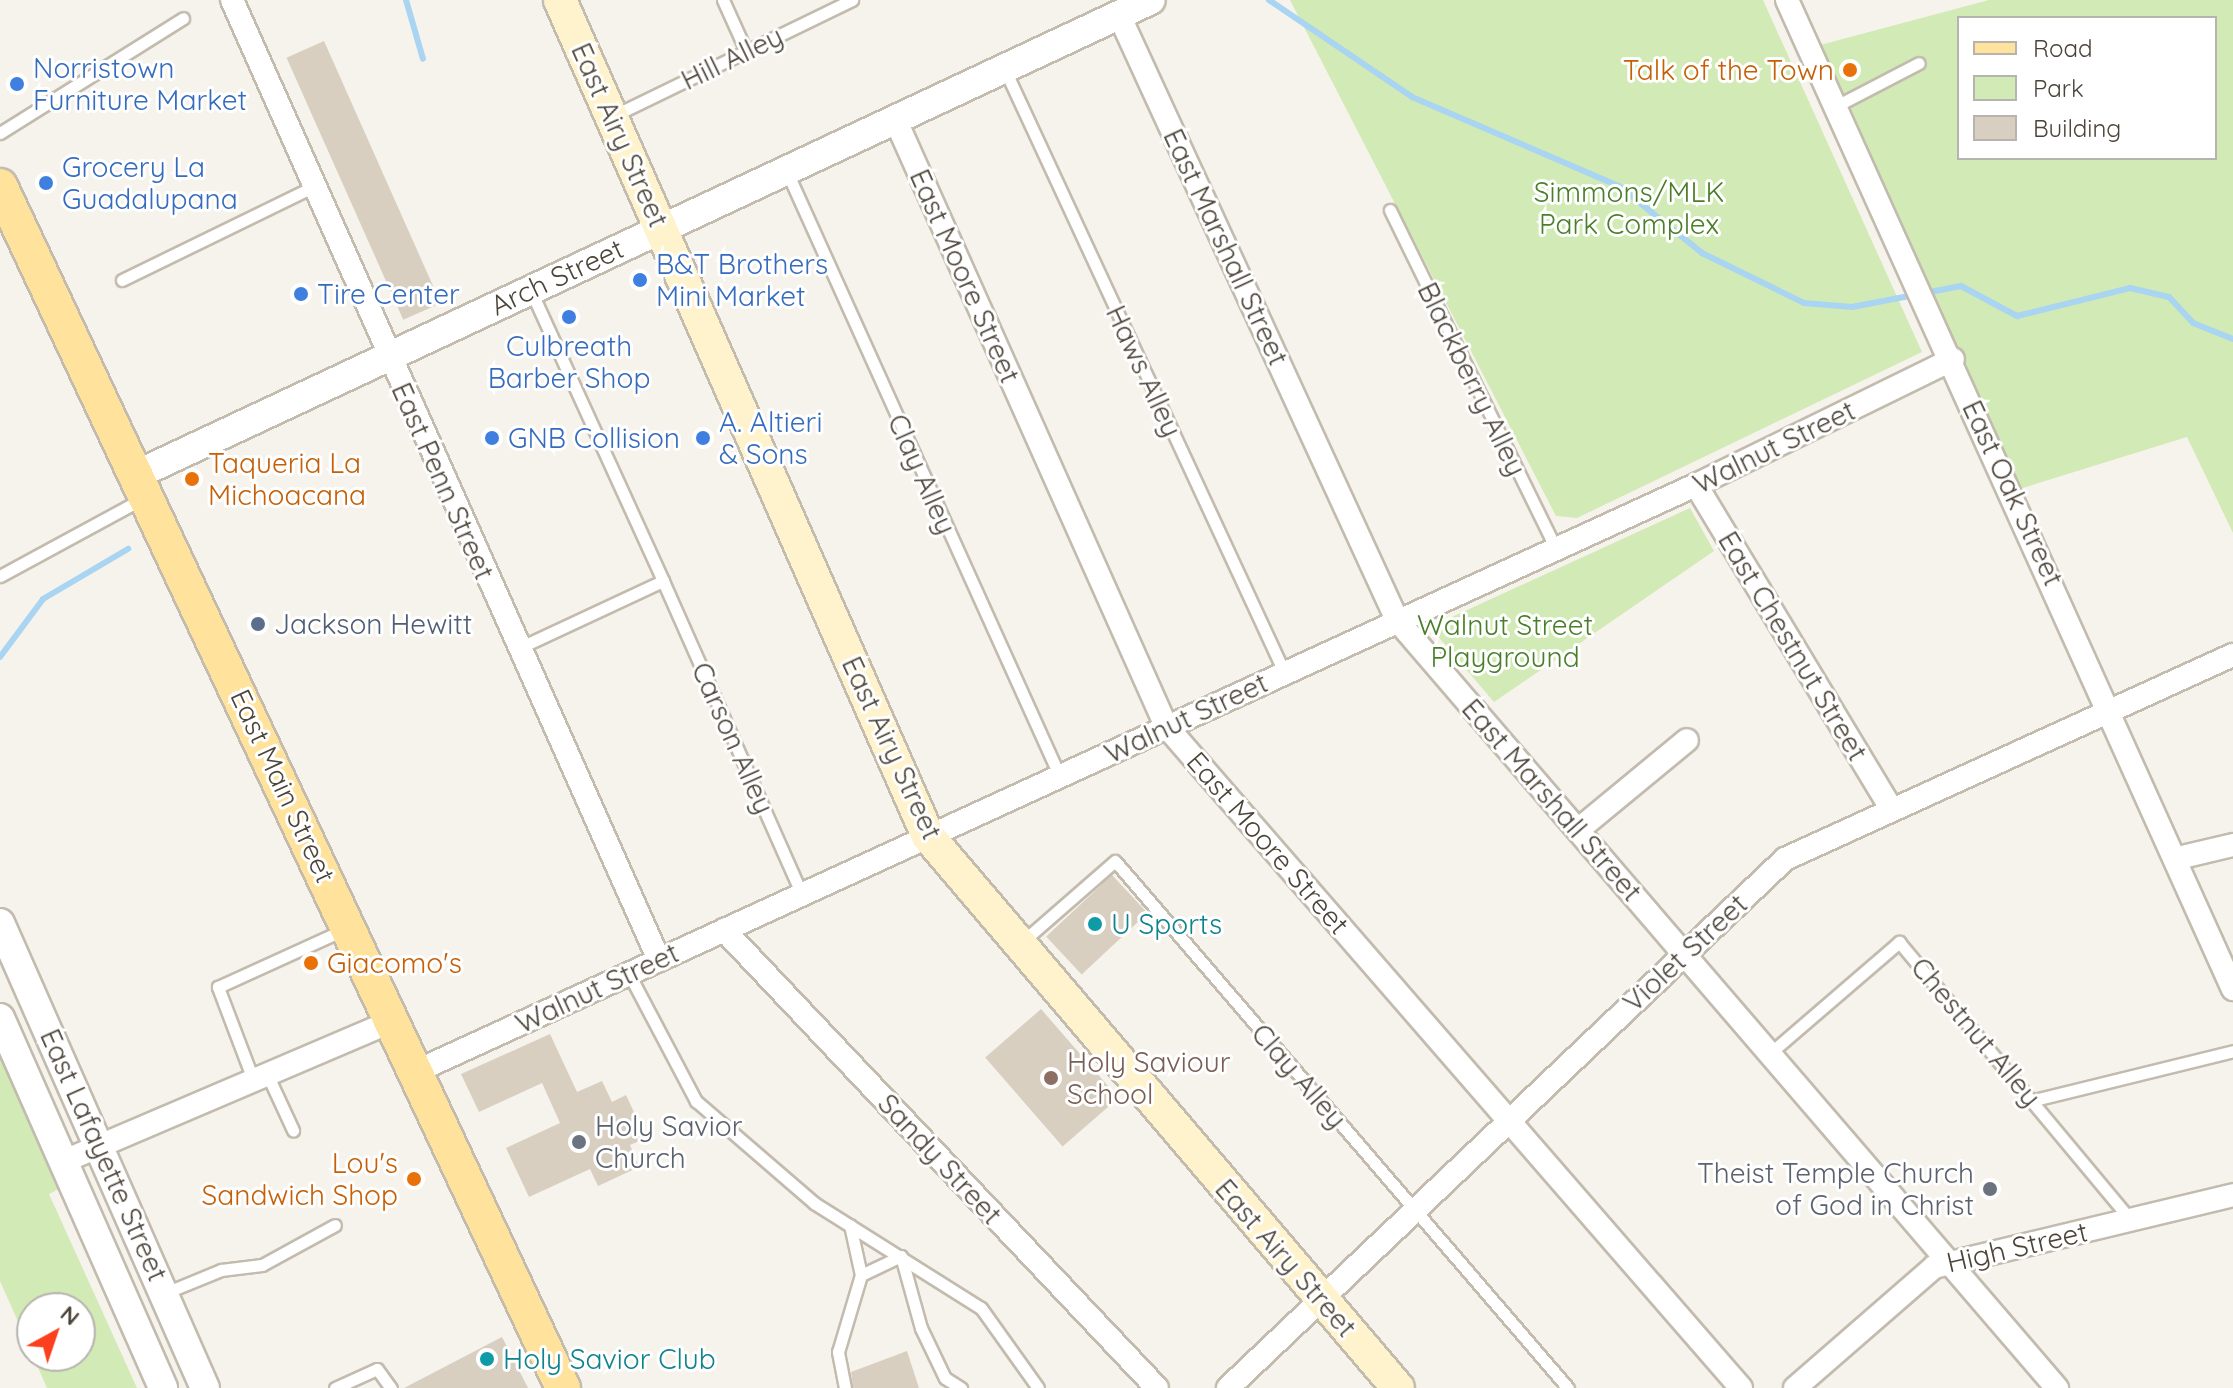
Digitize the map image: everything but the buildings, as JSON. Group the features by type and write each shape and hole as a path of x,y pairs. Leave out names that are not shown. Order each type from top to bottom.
{"main road":[{"name":"East Airy Street","path":"560,0 928,836 1398,1388"},
{"name":"East Main Street","path":"0,186 563,1388"}],"street":[{"name":"East Penn Street","path":"232,0 387,359 659,960"},
{"name":"Arch Street","path":"142,486 530,288 1005,70 1116,7 1151,0"},
{"name":"East Oak Street","path":"1787,0 2113,711 2233,989"},
{"name":"East Marshall Street","path":"1116,7 1397,620 2057,1388"},
{"name":"East Moore Street","path":"896,121 1166,726 1741,1388"},
{"name":"Walnut Street","path":"417,1071 1696,485 1953,359"},
{"name":"East Chestnut Street","path":"1696,485 1890,807"},
{"name":"Violet Street","path":"1228,1388 1682,952 1785,859 1890,807 2113,711 2233,655"},
{"path":"1578,830 1687,740"},
{"path":"2178,858 2233,845"},
{"name":"East Lafayette Street","path":"0,923 103,1148 205,1388"},
{"name":"Sandy Street","path":"724,930 1157,1388"},
{"name":"East Lafayette Street","path":"0,1018 163,1388"},
{"path":"62,1162 103,1148 393,1021"},
{"name":"High Street","path":"1795,1388 1950,1260 2233,1195"}],"lane":[{"path":"723,0 746,51"},
{"name":"Hill Alley","path":"613,116 852,0"},
{"path":"0,133 183,18"},
{"path":"1836,106 1919,63"},
{"name":"Haws Alley","path":"1005,70 1284,672"},
{"name":"Clay Alley","path":"787,171 1060,777"},
{"path":"122,280 313,187"},
{"name":"Blackberry Alley","path":"1390,210 1555,547"},
{"name":"Carson Alley","path":"530,288 802,894"},
{"path":"0,576 142,486"},
{"path":"518,648 663,581"},
{"name":"Clay Alley","path":"1018,945 1115,861 1568,1388"},
{"path":"293,1130 261,1079 218,987 349,927"},
{"name":"Chestnut Alley","path":"1768,1054 1899,942 2034,1100 2131,1220"},
{"path":"629,974 696,1101 748,1151 850,1225 981,1308 1038,1388"},
{"path":"2034,1100 2233,1051"},
{"path":"165,1293 221,1270 262,1265 335,1225"},
{"path":"845,1388 838,1352 861,1275 850,1225"},
{"path":"861,1275 901,1256"},
{"path":"901,1256 921,1328 945,1378 961,1388"},
{"path":"335,1388 377,1369 391,1388"}],"green space":[{"name":"Simmons/MLK Park Complex","path":"1290,0 1763,0 1922,352 1577,518 1556,516"},
{"path":"1989,0 2233,0 2233,533 2187,437 2013,491 1809,48"},
{"name":"Walnut Street Playground","path":"1690,508 1714,551 1494,702 1430,627"},
{"path":"0,1045 64,1186 49,1194 93,1292 16,1292 16,1317 0,1281"},
{"path":"96,1298 137,1388 47,1388 40,1372 96,1372"}],"waterway":[{"path":"406,0 423,59"},
{"path":"1269,0 1412,97 1619,186 1702,253 1804,303 1852,307 1961,286 2017,316 2130,288 2169,297 2193,323 2233,339"},
{"path":"0,657 43,599 128,549"}],"place":[{"name":"Talk of the Town","path":"1850,70"},
{"name":"Norristown Furniture Market","path":"17,84"},
{"name":"Grocery La Guadalupana","path":"46,183"},
{"name":"B&T Brothers Mini Market","path":"640,280"},
{"name":"Tire Center","path":"301,294"},
{"name":"Culbreath Barber Shop","path":"569,317"},
{"name":"GNB Collision","path":"492,438"},
{"name":"A. Altieri & Sons","path":"703,438"},
{"name":"Taqueria La Michoacana","path":"192,479"},
{"name":"Jackson Hewitt","path":"258,624"},
{"name":"U Sports","path":"1095,924"},
{"name":"Giacomo's","path":"311,963"},
{"name":"Holy Saviour School","path":"1051,1078"},
{"name":"Holy Savior Church","path":"579,1142"},
{"name":"Lou's Sandwich Shop","path":"414,1179"},
{"name":"Theist Temple Church of God in Christ","path":"1990,1189"},
{"name":"Holy Savior Club","path":"487,1359"}]}
